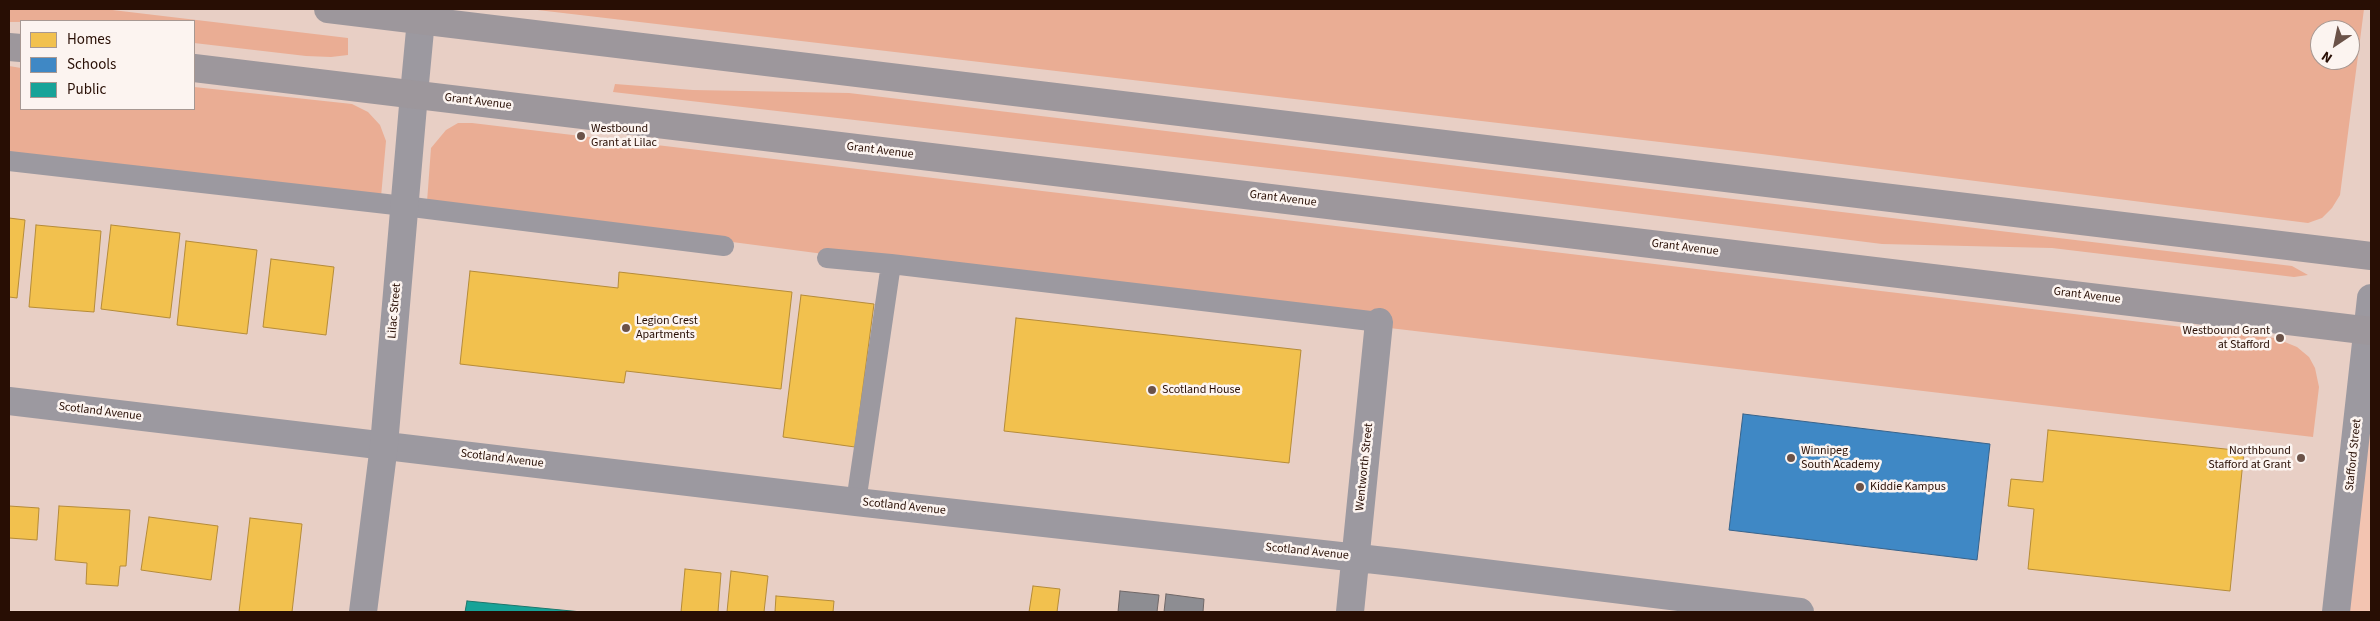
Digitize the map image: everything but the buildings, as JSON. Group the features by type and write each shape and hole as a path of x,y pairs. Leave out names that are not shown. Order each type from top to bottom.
{"main road":[{"path":"328,9 422,14 2371,256"},
{"name":"Grant Avenue","path":"195,68 2370,330"}],"street":[{"name":"Lilac Street","path":"363,612 384,445 422,14"},
{"name":"Stafford Street","path":"2336,612 2370,330 2371,298"},
{"name":"Wentworth Street","path":"1350,612 1380,322"},
{"name":"Scotland Avenue","path":"9,401 856,502 1356,558 1800,612"}],"lane":[{"path":"9,162 404,206 724,246"},
{"path":"827,258 1380,322"},
{"path":"856,502 891,264"}],"shaded area":[{"path":"9,9 104,9 348,38 348,55 331,57 306,56 195,43 195,20 20,20 20,22 9,22"},
{"path":"529,9 2364,9 2360,40 2360,20 2310,20 2310,70 2356,70 2340,195 2332,208 2322,218 2308,223 1762,154"},
{"path":"9,66 20,68 20,110 195,110 195,87 352,104 368,112 380,125 386,141 381,197 9,154"},
{"path":"615,84 693,90 849,93 2292,266 2308,275 2294,277 2052,248 1882,244 1347,177 613,92"},
{"path":"458,123 472,123 2275,338 2297,347 2309,357 2315,368 2319,387 2313,437 1381,327 427,202 431,148 446,130"},
{"path":"2371,331 2371,612 2336,612"}],"place":[{"name":"Westbound Grant at Lilac","path":"581,136"},
{"name":"Legion Crest Apartments","path":"626,328"},
{"name":"Westbound Grant at Stafford","path":"2280,338"},
{"name":"Scotland House","path":"1152,390"},
{"name":"Winnipeg South Academy","path":"1791,458"},
{"name":"Northbound Stafford at Grant","path":"2301,458"},
{"name":"Kiddie Kampus","path":"1860,487"}]}
